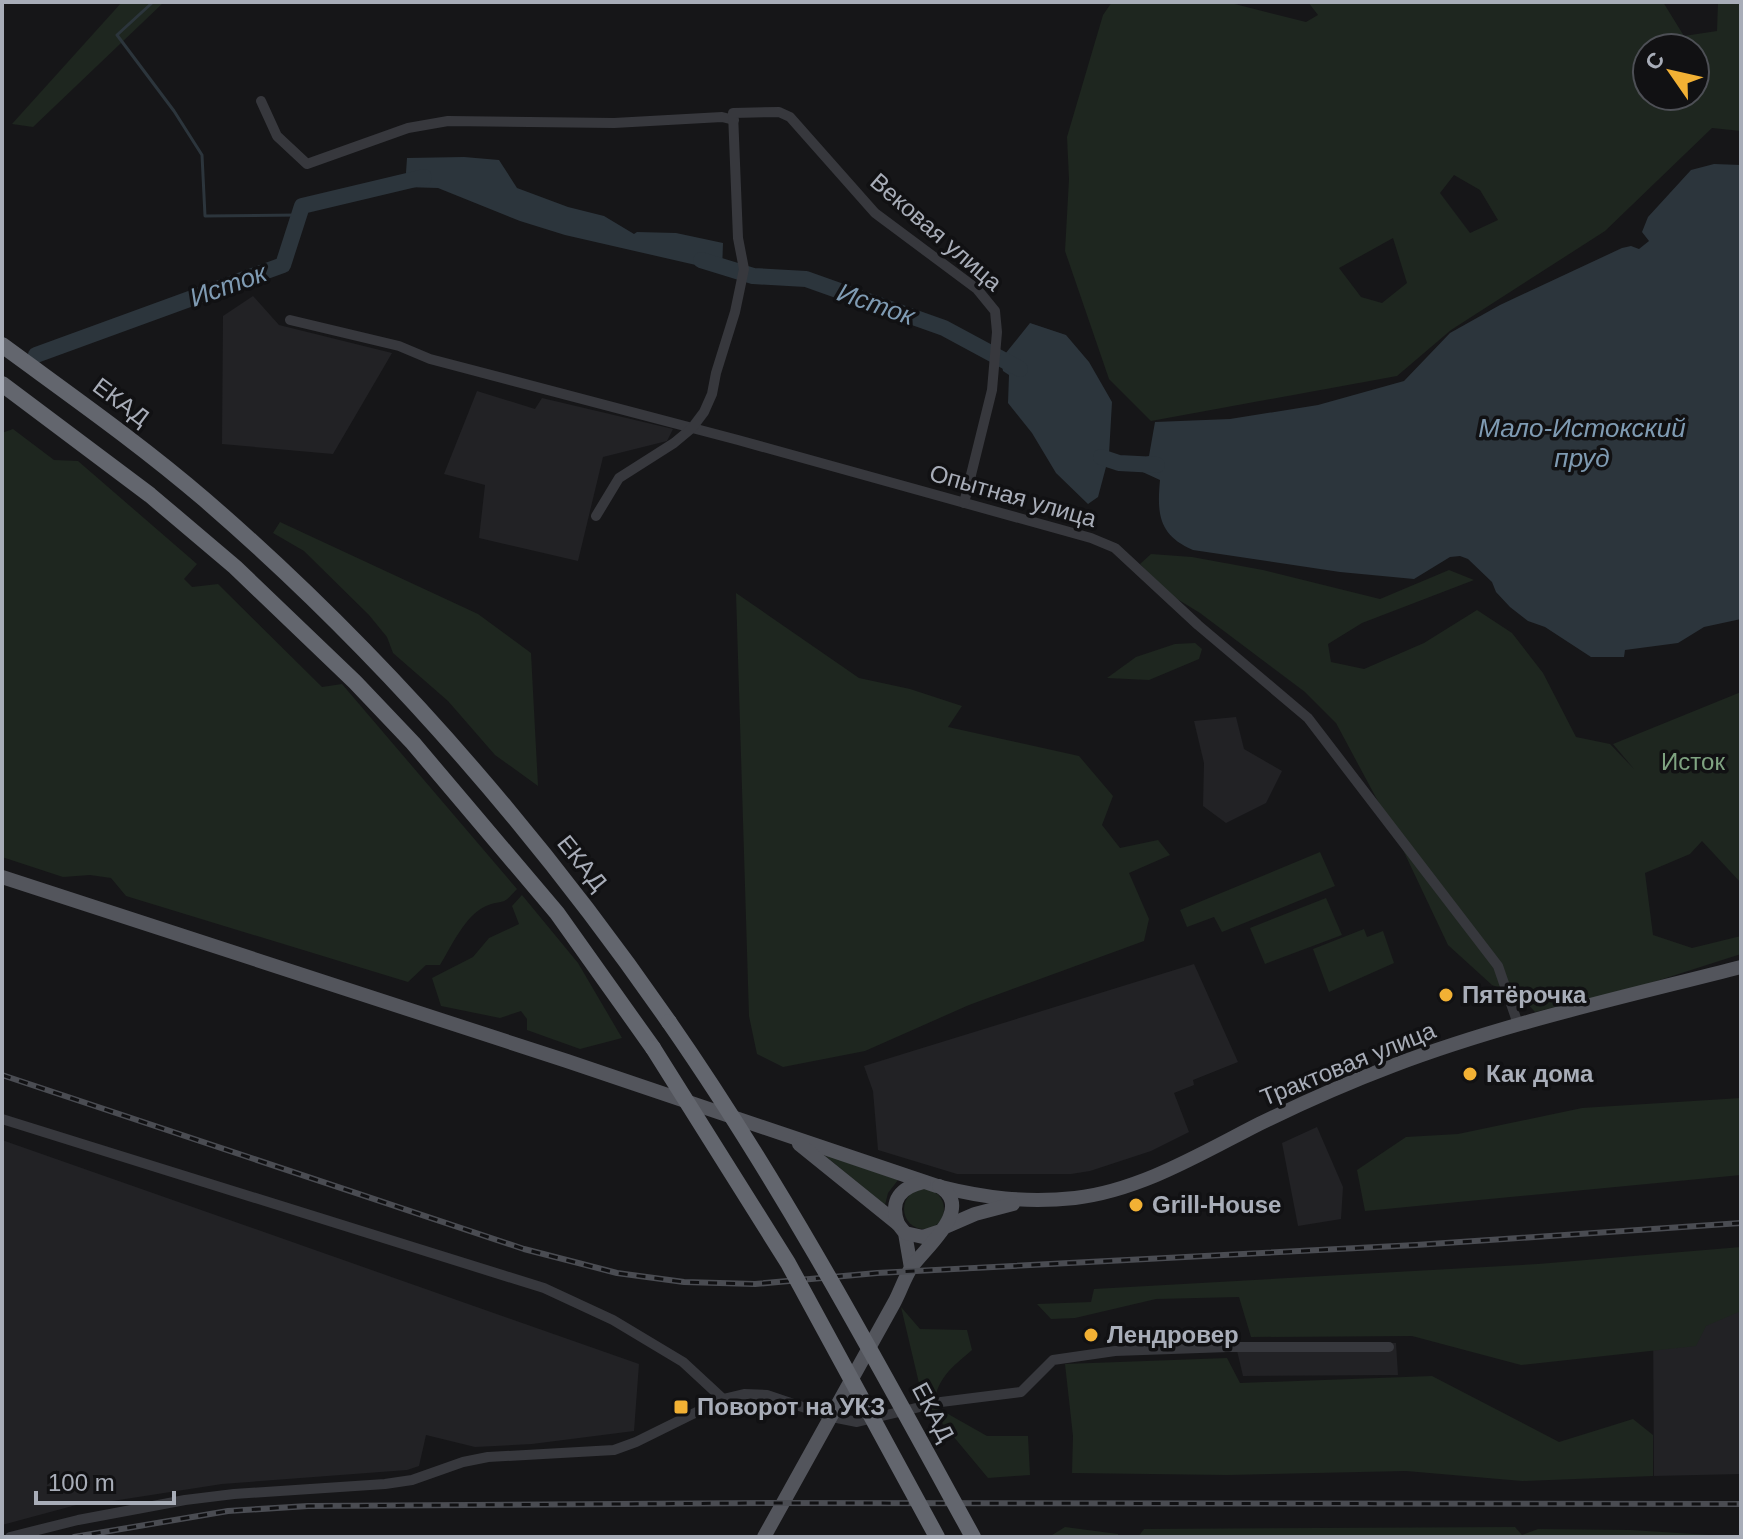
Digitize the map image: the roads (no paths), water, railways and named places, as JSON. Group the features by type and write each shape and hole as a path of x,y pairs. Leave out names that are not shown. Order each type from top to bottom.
{"highway":[{"name":"ЕКАД","path":"2,345 203,498 309,594 382,666 556,867 609,935 729,1111 848,1309 973,1537"},
{"name":"ЕКАД","path":"2,384 150,495 235,567 355,682 413,743 557,913 653,1048 788,1263 937,1537"}],"main road":[{"path":"2,877 567,1061 931,1184 986,1198 1025,1201"},
{"name":"Трактовая улица","path":"1025,1201 1077,1198 1125,1187 1166,1171 1282,1113 1376,1072 1518,1024 1741,967"},
{"path":"793,1139 843,1177 901,1228 923,1237 975,1214 1025,1201"},
{"path":"764,1537 911,1268 943,1229 952,1205 950,1196 931,1184 908,1186 900,1192 896,1201 894,1214 901,1228 911,1268"}],"street":[{"name":"Вековая улица","path":"261,101 277,136 307,164 408,128 448,121 614,123 779,112 790,117 875,213 987,298 995,311 996,355 992,390 964,503"},
{"path":"596,516 619,478 692,428 712,394 744,274 738,238 734,117"},
{"name":"Опытная улица","path":"290,320 399,346 430,359 1091,538 1115,548 1198,625 1308,718 1498,966 1518,1024"},
{"path":"2,1119 544,1288 613,1320 683,1362 723,1399"},
{"path":"10,1537 78,1520 185,1500 385,1484 412,1480 463,1462 488,1457 614,1450 723,1399 744,1394 767,1395 857,1422 941,1402 1021,1392 1053,1360 1115,1351 1389,1347"}],"water":[{"path":"407,158 499,160 517,188 568,207 604,216 634,234 676,233 723,243 722,271 565,235 520,221 438,188 405,187"},
{"name":"Мало-Истокский пруд","path":"1714,164 1741,165 1741,619 1704,627 1678,643 1625,650 1624,657 1591,657 1545,627 1528,621 1510,607 1496,592 1492,582 1468,559 1460,556 1450,557 1414,579 1340,572 1193,550 1166,530 1160,513 1160,480 1136,469 1139,459 1149,456 1155,422 1230,419 1318,405 1404,381 1450,333 1500,305 1622,248 1631,246 1639,249 1649,241 1642,232 1648,217 1691,170"},
{"path":"1030,323 1066,335 1089,362 1112,402 1109,454 1119,460 1118,468 1106,467 1098,497 1088,504 1056,473 1032,433 1008,403 1009,375 1003,371 1001,359"}],"waterway":[{"path":"153,2 117,35 174,111 202,155 205,216 299,215"},
{"name":"Исток","path":"36,355 283,265 302,206 424,177"},
{"name":"Исток","path":"701,260 753,276 806,279 944,328 1020,369"},
{"name":"Исток","path":"1101,457 1119,463 1157,465"}],"railway":[{"path":"2,1075 524,1249 617,1273 684,1282 755,1284 877,1273 1416,1245 1741,1223"},
{"path":"74,1537 228,1511 308,1506 1741,1504"}],"place":[{"name":"Пятёрочка","path":"1446,995"},
{"name":"Как дома","path":"1470,1074"},
{"name":"Grill-House","path":"1136,1205"},
{"name":"Лендровер","path":"1091,1335"},
{"name":"Поворот на УКЗ","path":"681,1407"}]}
